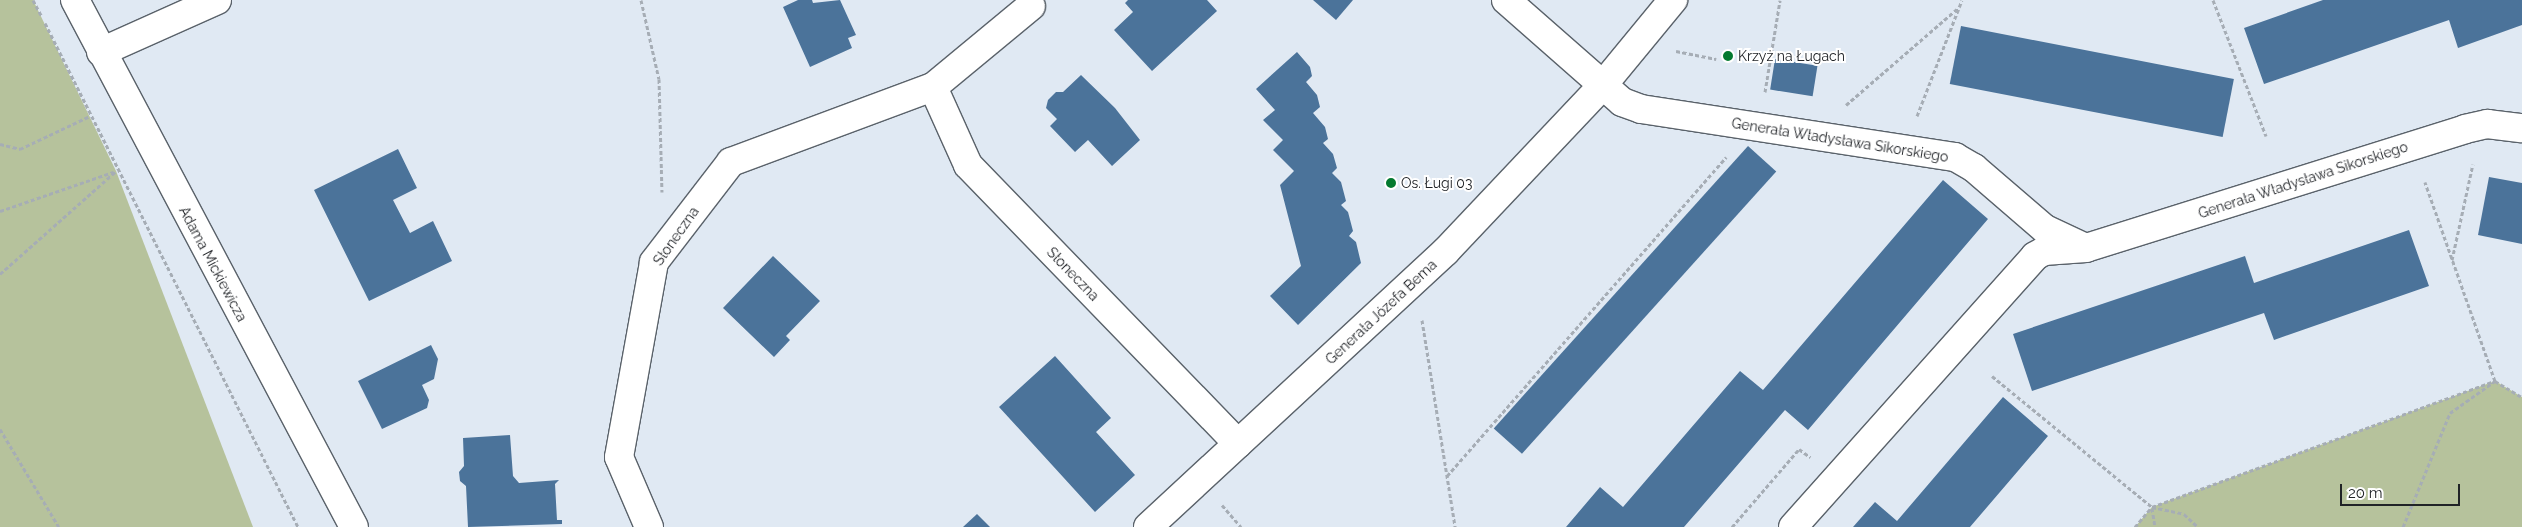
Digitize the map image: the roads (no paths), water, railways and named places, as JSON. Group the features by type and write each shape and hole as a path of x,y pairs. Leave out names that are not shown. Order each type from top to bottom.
{"street":[{"name":"Adama Mickiewicza","path":"75,0 354,527"},
{"path":"101,52 217,0"},
{"path":"1506,0 1602,86"},
{"name":"Generała Józefa Bema","path":"1148,527 1402,294 1602,86 1673,0"},
{"name":"Słoneczna","path":"649,527 619,457 654,262 731,162 933,87 1031,6"},
{"name":"Generała Władysława Sikorskiego","path":"1602,86 1622,102 1641,109 1956,157 1974,168 2045,229 2086,248"},
{"name":"Słoneczna","path":"933,87 968,165 1238,444"},
{"name":"Generała Władysława Sikorskiego","path":"1793,527 2035,256 2052,249 2086,248 2465,128 2487,124 2522,128"}],"place":[{"name":"Krzyż na Ługach","path":"1728,56"},
{"name":"Os. Ługi 03","path":"1391,183"}]}
